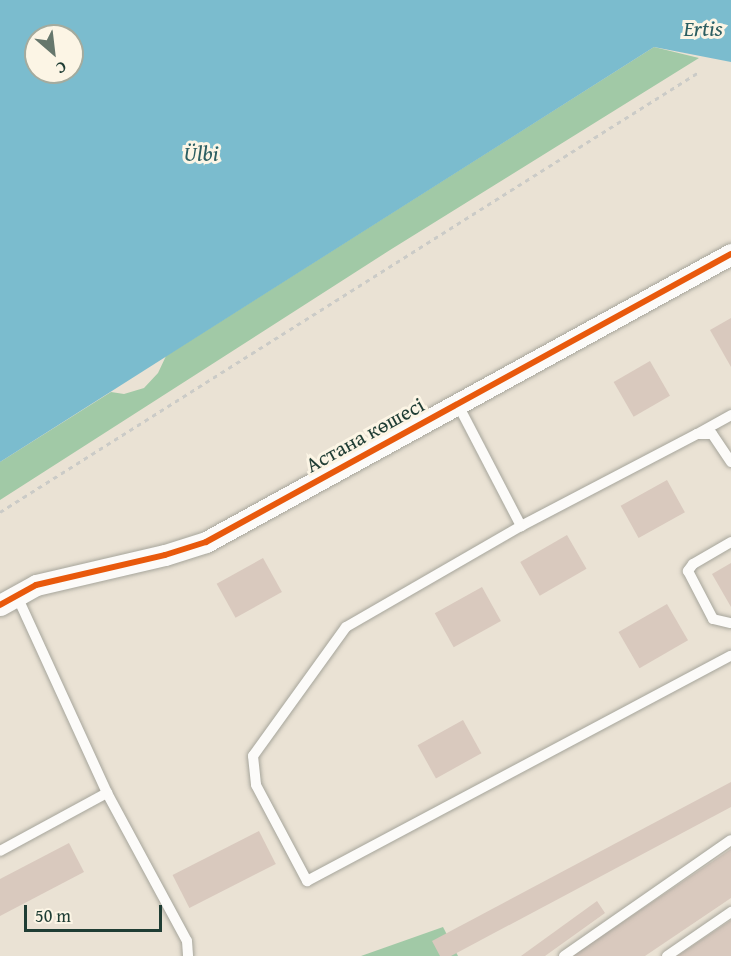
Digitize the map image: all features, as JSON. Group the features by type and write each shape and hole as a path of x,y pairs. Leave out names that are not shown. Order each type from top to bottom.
{"street":[{"name":"Астана көшесі","path":"8,599 36,585 165,555 206,542 457,403 730,258"}],"lane":[{"path":"457,403 521,526"},
{"path":"731,415 521,526 346,627 253,756 256,785 307,881 731,656"},
{"path":"697,434 712,434 731,462"},
{"path":"731,542 693,564 688,571 712,619 731,623"},
{"path":"8,599 107,793 187,941 188,956"},
{"path":"0,850 107,793"},
{"path":"564,956 731,840"},
{"path":"667,956 731,912"}],"path":[{"path":"0,512 697,73"}],"green space":[{"path":"654,47 699,58 390,250 0,500 0,462 111,392 124,394 144,388 158,373 166,356"},
{"path":"443,927 458,956 361,956"}],"water":[{"name":"Ülbi","path":"0,0 731,0 731,62 654,47 0,462"}],"building":[{"path":"731,318 731,367 710,330"},
{"path":"650,361 670,396 634,417 614,382"},
{"path":"667,480 685,512 639,538 621,506"},
{"path":"567,535 586,569 540,596 520,562"},
{"path":"263,558 282,592 236,618 217,584"},
{"path":"731,563 731,607 712,574"},
{"path":"482,587 501,621 454,647 435,613"},
{"path":"667,604 688,640 640,668 619,632"},
{"path":"463,720 481,753 436,778 418,745"},
{"path":"731,782 731,807 451,956 440,956 432,941"},
{"path":"259,831 276,864 189,908 173,875"},
{"path":"69,843 84,872 0,916 0,879"},
{"path":"731,849 731,898 645,956 572,956"},
{"path":"597,901 605,913 545,956 521,956"},
{"path":"731,920 731,956 677,956"}],"cycle path":[{"path":"0,605 36,585 165,555 206,542 731,254"}],"water label":[{"name":"Ertis","path":"703,29"}]}
